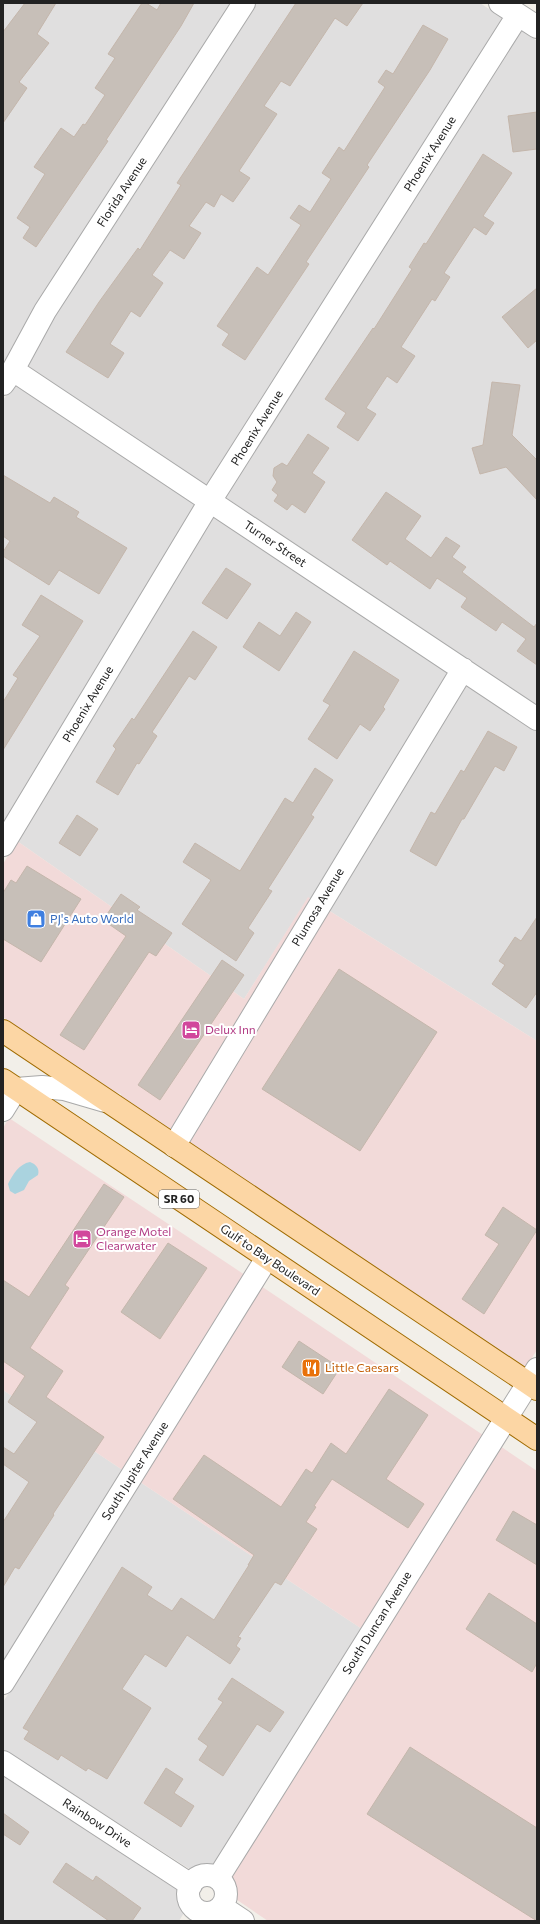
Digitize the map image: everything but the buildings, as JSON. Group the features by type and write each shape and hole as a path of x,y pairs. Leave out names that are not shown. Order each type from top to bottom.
{"main road":[{"path":"3,1031 174,1146 534,1380"},
{"name":"Gulf to Bay Boulevard","path":"10,1084 537,1439"}],"street":[{"name":"Florida Avenue","path":"8,377 45,311 244,3"},
{"path":"509,9 537,27"},
{"name":"Phoenix Avenue","path":"3,845 509,9"},
{"name":"Turner Street","path":"8,377 210,501 537,719"},
{"name":"Plumosa Avenue","path":"174,1146 463,669"},
{"path":"3,1110 10,1084 64,1089 108,1102"},
{"name":"South Jupiter Avenue","path":"3,1684 267,1258"},
{"name":"South Duncan Avenue","path":"218,1878 506,1418 534,1380"},
{"name":"Rainbow Drive","path":"3,1762 191,1885"},
{"path":"206,1875 218,1878 226,1888 226,1901 222,1907 211,1913 195,1916 188,1897 191,1885 200,1877 206,1875"},
{"path":"222,1907 243,1921"}],"shaded area":[{"path":"3,3 231,3 3,367"},
{"path":"255,3 480,3 504,19 208,487 27,365 54,316"},
{"path":"520,30 537,41 537,705 225,497"},
{"path":"15,384 197,506 3,826 3,400"},
{"path":"213,516 449,673 311,899 308,898 244,999 17,841"},
{"path":"465,684 537,732 537,1041 328,910"},
{"path":"17,841 244,999 308,897 311,899 172,1130 121,1096 121,1094 115,1092 3,1017 3,864"},
{"path":"328,910 537,1041 537,1350 526,1367 188,1141"},
{"path":"9,1118 245,1275 124,1471 3,1390 3,1128"},
{"path":"261,1286 483,1435 362,1629 140,1482"},
{"path":"3,1390 124,1471 3,1665"},
{"path":"500,1446 537,1471 537,1921 268,1921 221,1889"},
{"path":"140,1482 362,1629 205,1879 3,1749 3,1702"},
{"path":"3,1775 193,1898 179,1921 3,1921"},
{"path":"209,1908 229,1921 202,1921"}],"water":[{"path":"30,1162 37,1167 38,1175 29,1181 24,1190 15,1194 10,1191 8,1184 14,1173 20,1167"}],"place":[{"name":"PJ's Auto World","path":"36,919"},
{"name":"Delux Inn","path":"191,1030"},
{"name":"Orange Motel Clearwater","path":"82,1239"},
{"name":"Little Caesars","path":"311,1368"}]}
